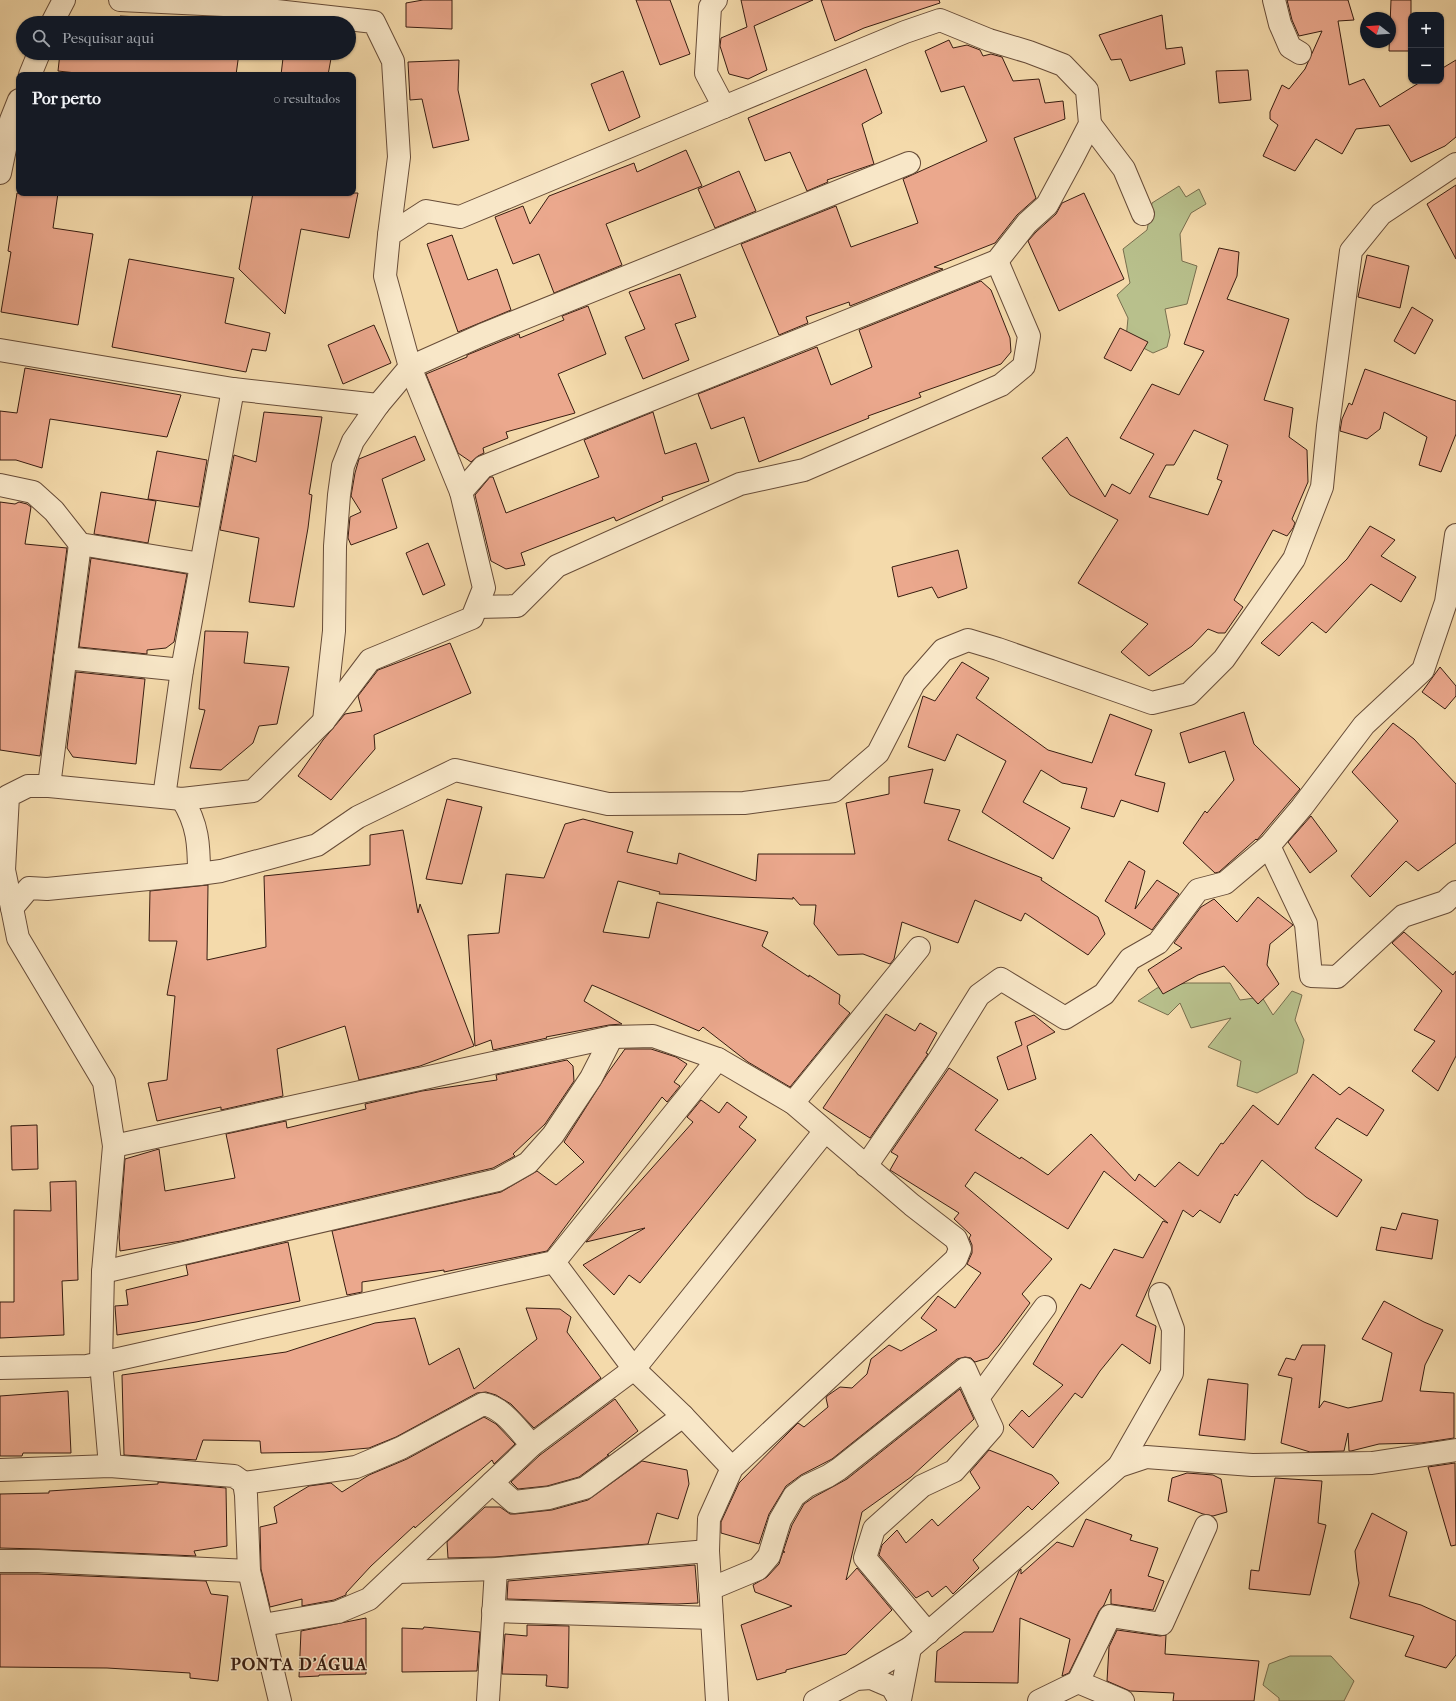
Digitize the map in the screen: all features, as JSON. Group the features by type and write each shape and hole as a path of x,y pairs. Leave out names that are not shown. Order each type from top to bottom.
{"street":[{"path":"56,16 64,0"},
{"path":"120,0 224,5 321,16"},
{"path":"716,0 710,7 706,73 724,107"},
{"path":"1274,0 1280,24 1290,48 1300,54"},
{"path":"110,1466 101,1363 103,1272 114,1146 104,1082 18,938 4,870 4,793 28,786 48,786 173,798 253,791 324,721 370,660 472,618 484,588 461,492 410,367 385,276 398,157 393,61 374,22 356,20"},
{"path":"389,234 426,211 460,216 905,32 940,20 989,40 1063,65 1087,90 1090,124 1124,169 1143,214"},
{"path":"31,72 36,60"},
{"path":"0,173 11,120 16,108"},
{"path":"461,492 483,467 997,261 1027,223 1048,205 1090,124"},
{"path":"324,721 334,631 335,546 338,495 343,466 353,442 378,406 410,367 482,335 910,163"},
{"path":"12,908 29,888 47,889 221,871 317,845 358,817 455,770 608,804 744,803 834,791 878,753 914,683 943,650 968,640 998,649 1152,703 1189,694 1224,659 1294,559 1322,487 1328,426 1351,251 1381,214 1456,164"},
{"path":"477,607 517,606 557,566 740,484 804,470 1001,385 1024,366 1029,336 997,261"},
{"path":"0,350 233,389 378,406"},
{"path":"173,798 182,670 233,389"},
{"path":"0,485 33,492 54,511 80,544 201,564"},
{"path":"866,1166 938,1061 979,995 1001,979 1065,1018 1104,994 1130,959 1158,943 1198,890 1225,883 1269,846 1302,807 1364,725 1423,670 1446,602 1456,535"},
{"path":"48,786 80,544"},
{"path":"65,658 182,670"},
{"path":"173,798 191,813 196,829 199,849 198,874"},
{"path":"1269,846 1306,924 1311,976 1337,977 1403,916 1444,902 1456,892"},
{"path":"793,1103 919,948"},
{"path":"114,1146 612,1037 653,1036 718,1059 793,1103 912,1205 956,1239 960,1249 956,1259 732,1468 709,1519 708,1551 717,1701"},
{"path":"103,1272 498,1180 528,1163 553,1135 590,1078 612,1037"},
{"path":"0,1368 87,1366 554,1262 718,1059"},
{"path":"263,1625 338,1612 369,1599 532,1445 634,1369 825,1131"},
{"path":"554,1262 634,1369 683,1416 732,1468"},
{"path":"810,1700 856,1679 910,1648 1119,1466 1172,1373 1173,1329 1160,1294"},
{"path":"978,1398 1045,1307"},
{"path":"710,1589 758,1569 769,1556 780,1520 794,1496 807,1486 839,1469 965,1369 992,1428 954,1471 922,1486 874,1529 865,1558 928,1632"},
{"path":"0,1470 110,1466 234,1476 244,1483 356,1467 401,1448 483,1404 491,1405 499,1410 532,1445"},
{"path":"492,1483 514,1502 549,1498 585,1488 683,1416"},
{"path":"1119,1466 1146,1457 1252,1465 1372,1462 1456,1450"},
{"path":"244,1483 246,1495 249,1571 280,1701"},
{"path":"1039,1701 1078,1682 1110,1616 1162,1624 1206,1526"},
{"path":"398,1572 496,1569 708,1551"},
{"path":"0,1561 38,1561 249,1571"},
{"path":"488,1701 496,1569"},
{"path":"493,1611 712,1618"},
{"path":"900,1700 910,1648"},
{"path":"856,1679 871,1678 892,1687 900,1700"},
{"path":"1078,1682 1123,1701"}],"green space":[{"path":"1179,186 1186,197 1199,189 1206,204 1191,213 1180,234 1182,261 1197,266 1187,304 1165,309 1170,335 1167,347 1153,353 1126,339 1128,318 1117,295 1130,283 1123,249 1147,230 1152,203"},
{"path":"1187,983 1230,983 1240,1000 1262,997 1273,1015 1292,991 1302,995 1295,1020 1304,1040 1297,1073 1257,1093 1237,1086 1241,1061 1208,1047 1231,1018 1191,1028 1180,1003 1168,1015 1138,1001 1157,988"},
{"path":"1290,1656 1331,1656 1354,1681 1344,1701 1279,1701 1279,1698 1263,1685 1269,1664"}],"building":[{"path":"423,0 452,0 452,29 406,27 406,3"},
{"path":"636,0 670,0 690,54 660,65"},
{"path":"741,0 813,0 754,26 767,70 748,79 729,74 720,46 721,38 747,27"},
{"path":"821,0 939,0 940,3 864,28 835,41"},
{"path":"1287,0 1348,0 1354,20 1338,21 1349,85 1364,79 1380,107 1417,84 1444,84 1444,67 1456,60 1456,137 1445,146 1411,162 1389,125 1356,129 1342,154 1316,139 1295,171 1263,156 1278,125 1270,119 1270,112 1282,85 1289,89 1305,69 1322,31 1299,36 1292,20"},
{"path":"1391,0 1411,0 1411,12 1408,12 1408,51 1389,51 1389,48 1396,48 1396,12 1391,12"},
{"path":"1162,15 1166,49 1182,47 1185,64 1130,81 1121,59 1111,60 1099,35"},
{"path":"949,40 953,48 967,45 980,50 983,56 991,54 1002,57 1013,81 1039,79 1045,103 1063,101 1065,119 1014,138 1036,198 1017,215 995,243 934,267 943,269 850,306 849,302 806,317 808,323 779,335 741,244 836,206 851,247 918,223 903,179 987,141 964,86 941,92 925,51"},
{"path":"59,60 238,60 236,72 58,71"},
{"path":"283,60 331,60 329,72 281,72"},
{"path":"459,60 458,90 469,140 433,148 422,99 410,100 408,62"},
{"path":"866,69 882,113 862,124 874,164 827,180 828,182 807,191 790,152 765,161 748,118"},
{"path":"1248,70 1251,100 1219,103 1216,71"},
{"path":"623,71 640,117 609,131 591,84"},
{"path":"686,150 702,186 606,224 622,265 554,293 539,254 513,264 495,217 523,206 530,224 549,196 634,163 637,172"},
{"path":"739,171 756,211 715,228 698,189"},
{"path":"1456,185 1456,259 1427,204"},
{"path":"356,193 358,193 349,238 301,229 285,314 239,269 252,196 356,196"},
{"path":"1084,193 1124,279 1059,311 1028,241 1056,214 1062,203"},
{"path":"17,196 58,196 53,228 93,234 78,325 1,312 11,252 8,251"},
{"path":"452,235 468,280 497,269 511,310 458,332 427,244"},
{"path":"1219,248 1239,252 1237,276 1227,299 1289,319 1264,400 1293,408 1289,437 1307,450 1308,482 1292,519 1295,523 1293,528 1287,536 1273,530 1234,600 1243,607 1225,633 1218,633 1208,629 1192,646 1149,676 1121,652 1148,624 1078,583 1118,520 1070,495 1042,458 1067,437 1105,497 1112,484 1130,494 1154,454 1120,438 1152,384 1179,395 1204,351 1184,344","holes":["1194,430 1228,445 1217,479 1222,481 1208,515 1149,497 1166,465 1174,465"]},
{"path":"1367,255 1409,266 1400,308 1358,297"},
{"path":"129,259 234,278 225,323 270,333 266,351 252,349 246,372 112,347"},
{"path":"680,274 696,317 675,324 689,360 643,379 625,337 645,329 629,292"},
{"path":"981,281 991,290 1010,338 1011,352 1001,364 919,393 921,397 868,416 869,418 759,462 744,417 711,429 698,394 817,347 831,385 872,367 859,330"},
{"path":"588,306 606,354 558,374 575,413 506,432 508,438 483,448 484,453 471,462 458,453 426,374 467,357 467,355 519,334 520,338 564,320 562,316"},
{"path":"1412,307 1433,320 1415,354 1394,341"},
{"path":"374,325 391,363 343,384 328,345"},
{"path":"1120,328 1148,342 1131,371 1104,358"},
{"path":"25,368 181,395 167,437 50,419 42,468 16,460 0,460 0,411 17,413"},
{"path":"1365,369 1456,401 1456,434 1441,472 1419,465 1427,437 1384,412 1380,429 1367,439 1340,431 1342,419 1349,403 1352,405"},
{"path":"264,412 322,417 309,494 312,495 308,528 294,607 249,602 259,538 220,530 234,455 256,462"},
{"path":"653,412 665,454 696,443 709,481 662,497 663,500 616,521 614,517 521,553 525,565 506,569 491,561 475,495 490,477 493,477 506,513 599,477 584,440"},
{"path":"415,436 425,460 382,479 397,528 351,545 348,538 350,517 361,512 351,496 359,459"},
{"path":"157,451 207,460 199,507 148,499"},
{"path":"101,492 156,501 148,543 94,534"},
{"path":"0,502 15,504 19,502 27,504 31,507 25,544 67,548 40,756 0,750"},
{"path":"1370,526 1395,540 1381,556 1416,577 1401,602 1371,584 1326,633 1312,622 1279,656 1261,643 1347,559"},
{"path":"428,543 445,585 423,595 406,553"},
{"path":"958,550 967,588 938,598 932,587 898,597 892,567"},
{"path":"91,558 187,574 174,642 166,648 147,650 147,654 79,647"},
{"path":"205,631 248,632 244,663 289,667 277,724 259,726 253,743 221,770 190,768 205,710 199,709"},
{"path":"450,643 471,693 374,735 375,749 331,800 298,776 323,740 345,714 362,711 358,696 378,670"},
{"path":"962,662 989,678 976,698 1048,750 1092,763 1110,714 1152,730 1135,775 1165,783 1158,812 1121,800 1114,817 1081,808 1087,788 1062,783 1041,770 1023,802 1070,828 1053,859 982,812 1006,761 957,734 945,761 908,747 923,696 935,701"},
{"path":"1440,667 1456,686 1456,696 1445,709 1422,692"},
{"path":"76,672 145,679 136,764 73,757 67,748"},
{"path":"1244,712 1254,744 1300,789 1257,840 1256,839 1219,872 1215,873 1183,843 1205,811 1207,813 1234,780 1225,751 1189,763 1180,733"},
{"path":"1393,723 1414,739 1456,784 1456,843 1418,871 1406,861 1370,897 1351,876 1398,821 1352,772"},
{"path":"933,769 924,803 960,810 948,840 1042,878 1041,880 1098,917 1105,934 1088,955 1025,913 1021,921 975,900 958,943 902,922 894,959 890,964 863,954 838,955 814,924 816,905 800,905 793,897 793,899 659,894 660,892 618,881 603,932 649,938 657,902 768,932 762,946 809,977 809,975 840,995 839,1004 850,1013 790,1087 748,1062 703,1027 699,1031 592,985 584,1001 622,1024 609,1025 546,1037 547,1038 493,1050 491,1040 475,1046 468,935 499,933 506,874 544,878 565,824 583,819 633,832 627,852 677,864 679,853 756,881 758,854 855,854 846,803 889,794 889,777"},
{"path":"447,799 482,807 462,884 426,879"},
{"path":"1311,816 1337,851 1310,873 1288,842"},
{"path":"403,830 418,913 420,904 474,1046 420,1066 359,1080 345,1026 277,1049 283,1096 221,1110 221,1107 157,1121 148,1083 167,1080 175,996 167,995 177,941 149,941 150,891 208,885 207,960 266,947 264,876 370,865 370,835"},
{"path":"1129,861 1145,871 1135,909 1157,880 1179,894 1152,930 1105,901"},
{"path":"1258,897 1293,925 1270,944 1267,965 1279,984 1258,1004 1224,966 1198,975 1163,994 1148,970 1182,948 1174,943 1201,907 1214,899 1237,922"},
{"path":"1404,932 1453,975 1456,971 1456,1056 1438,1091 1412,1071 1435,1041 1414,1030 1442,991 1392,943"},
{"path":"886,1014 915,1031 920,1023 937,1033 926,1053 928,1054 870,1138 823,1108"},
{"path":"1034,1015 1055,1032 1027,1046 1036,1079 1008,1090 997,1057 1022,1045 1015,1022"},
{"path":"625,1049 651,1049 676,1057 687,1064 674,1082 680,1086 667,1102 662,1097 547,1251 444,1272 444,1270 362,1282 362,1292 347,1295 332,1231 501,1192 537,1171 556,1185 584,1162 564,1142 607,1074"},
{"path":"567,1060 573,1066 574,1081 545,1124 513,1154 515,1156 493,1168 181,1241 120,1251 119,1237 125,1159 159,1149 165,1191 235,1178 226,1134 286,1121 287,1128 366,1109 365,1104 422,1091 497,1080 496,1075"},
{"path":"949,1068 998,1100 975,1130 1020,1159 1021,1157 1048,1175 1091,1134 1135,1181 1139,1174 1155,1187 1179,1162 1198,1176 1221,1143 1223,1144 1253,1105 1278,1125 1313,1074 1340,1095 1349,1087 1384,1110 1367,1136 1337,1118 1315,1148 1362,1180 1337,1217 1306,1197 1262,1160 1237,1196 1235,1194 1220,1223 1200,1210 1193,1217 1183,1210 1136,1316 1156,1326 1150,1364 1122,1344 1100,1371 1082,1398 1075,1393 1033,1448 1009,1425 1022,1410 1029,1417 1063,1385 1033,1364 1081,1284 1090,1289 1114,1249 1143,1258 1163,1221 1168,1223 1104,1171 1068,1229 975,1172 965,1186 1052,1259 1022,1294 1030,1303 988,1358 975,1362 971,1358 965,1357 957,1359 832,1459 801,1475 786,1486 769,1514 759,1544 721,1533 721,1522 739,1483 798,1423 804,1427 828,1407 827,1396 840,1387 852,1388 867,1374 871,1359 889,1345 901,1351 937,1330 921,1318 938,1296 955,1308 981,1273 967,1264 972,1253 972,1245 969,1238 971,1235 954,1219 959,1213 890,1170 898,1156 891,1152"},
{"path":"701,1100 719,1113 727,1102 747,1117 739,1127 756,1140 640,1283 629,1275 614,1295 583,1265 645,1228 586,1242 693,1122 687,1117"},
{"path":"37,1125 38,1169 12,1170 11,1126"},
{"path":"76,1181 78,1280 62,1281 64,1335 0,1338 0,1302 14,1302 14,1210 51,1211 50,1182"},
{"path":"1402,1213 1438,1220 1432,1259 1376,1250 1381,1227 1396,1230"},
{"path":"288,1242 300,1301 196,1322 117,1335 115,1306 128,1305 126,1290 188,1275 186,1265"},
{"path":"1384,1301 1424,1322 1443,1330 1425,1365 1420,1391 1454,1393 1454,1438 1421,1443 1379,1444 1351,1451 1349,1451 1348,1433 1344,1451 1310,1452 1281,1443 1292,1378 1278,1375 1286,1358 1295,1360 1302,1345 1325,1345 1319,1408 1324,1401 1348,1408 1382,1401 1392,1353 1362,1339"},
{"path":"526,1308 560,1309 571,1317 567,1332 601,1378 534,1428 511,1404 496,1395 486,1392 477,1393 396,1437 369,1448 324,1452 261,1453 260,1441 203,1440 196,1460 124,1455 122,1375 286,1352 375,1323 415,1318 429,1365 459,1348 474,1389 537,1339"},
{"path":"1208,1379 1248,1384 1245,1440 1199,1435"},
{"path":"960,1389 974,1419 911,1477 862,1512 846,1580 857,1568 892,1610 846,1654 786,1670 786,1672 757,1680 741,1625 792,1606 755,1592 753,1585 767,1577 779,1564 792,1525 804,1504 847,1479"},
{"path":"68,1391 71,1453 23,1453 22,1456 0,1456 0,1396"},
{"path":"615,1399 638,1431 607,1455 609,1455 579,1477 547,1486 518,1489 511,1482 540,1455"},
{"path":"484,1417 496,1424 515,1444 494,1464 492,1460 415,1528 414,1526 371,1566 346,1593 346,1595 334,1600 302,1606 302,1599 270,1607 261,1569 260,1527 277,1523 274,1507 309,1486 331,1483 342,1492 369,1475 407,1459"},
{"path":"989,1450 1052,1475 1059,1483 1032,1510 1028,1506 973,1560 979,1568 953,1594 946,1586 932,1597 928,1591 916,1598 879,1555 882,1545 897,1530 906,1543 932,1519 938,1526 980,1488 970,1472"},
{"path":"642,1461 687,1470 689,1484 678,1519 657,1513 648,1544 495,1557 448,1558 447,1542 485,1507 500,1507 510,1514 515,1514 552,1510 588,1500"},
{"path":"1455,1463 1456,1545 1451,1546 1428,1467"},
{"path":"1187,1473 1213,1475 1221,1479 1227,1512 1213,1516 1203,1514 1168,1501 1172,1478"},
{"path":"1275,1478 1322,1481 1318,1523 1326,1525 1310,1595 1249,1589 1251,1570 1259,1571"},
{"path":"158,1482 226,1488 227,1546 194,1551 196,1556 0,1548 0,1494 49,1493 49,1491 158,1484"},
{"path":"1372,1513 1407,1532 1389,1596 1421,1605 1456,1621 1456,1655 1446,1668 1405,1656 1414,1636 1350,1618 1359,1583 1355,1551"},
{"path":"1086,1519 1132,1535 1130,1540 1158,1548 1148,1576 1164,1581 1153,1610 1111,1604 1111,1589 1069,1673 1062,1676 1070,1639 1020,1618 1018,1683 935,1682 937,1651 964,1632 993,1632 1019,1571 1021,1569 1021,1574 1057,1542 1073,1547"},
{"path":"695,1565 698,1603 677,1604 507,1599 508,1581"},
{"path":"0,1574 38,1574 206,1581 211,1594 228,1596 218,1681 190,1678 190,1673 107,1668 0,1667"},
{"path":"366,1618 366,1674 299,1677 301,1631"},
{"path":"527,1625 569,1626 568,1688 546,1686 547,1675 502,1674 505,1634 527,1636"},
{"path":"424,1627 480,1632 477,1671 402,1672 402,1628 423,1629"},
{"path":"1117,1630 1160,1636 1166,1635 1165,1654 1259,1661 1254,1701 1173,1701 1174,1693 1130,1691 1107,1681 1109,1647"}],"district":[{"name":"PONTA D'ÁGUA","path":"299,1664"}]}
